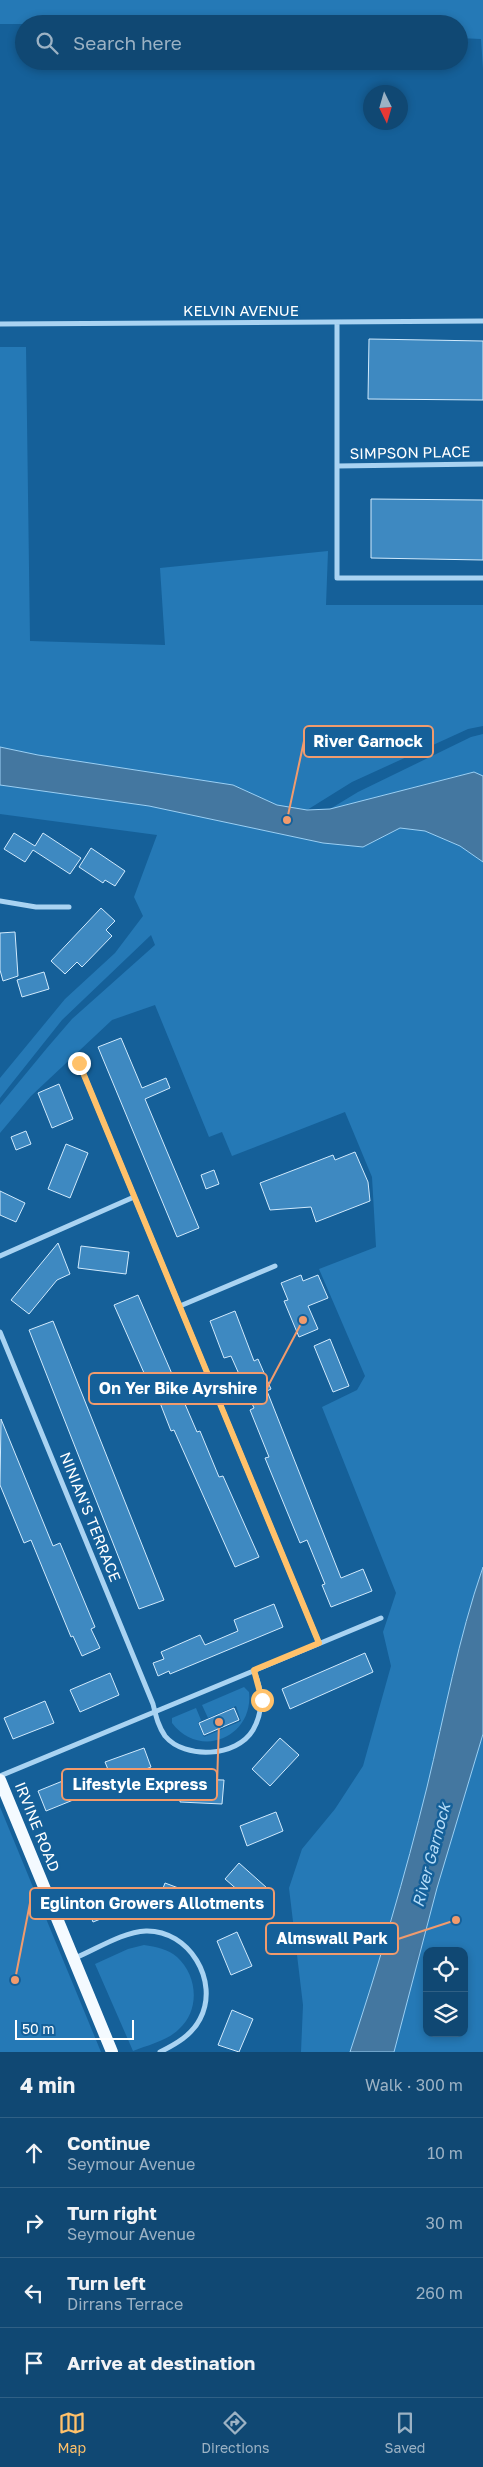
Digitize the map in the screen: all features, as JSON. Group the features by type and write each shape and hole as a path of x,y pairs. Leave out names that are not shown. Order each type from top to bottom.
{"main road":[{"name":"IRVINE ROAD","path":"0,1780 112,2052"}],"street":[{"name":"KELVIN AVENUE","path":"0,324 483,321"},
{"name":"SIMPSON PLACE","path":"338,322 337,578 483,578"},
{"name":"SIMPSON PLACE","path":"337,466 483,464"},
{"path":"0,902 36,908 69,907"},
{"path":"79,1063 319,1643"},
{"path":"0,1256 134,1197"},
{"path":"180,1306 275,1266"},
{"name":"NINIAN'S TERRACE","path":"0,1332 161,1730 167,1738 178,1746 201,1752 214,1752 242,1741 252,1731 258,1720 262,1700 254,1670"},
{"path":"0,1776 381,1618"},
{"path":"74,1959 127,1935 147,1931 167,1935 184,1945 198,1960 205,1979 206,1999 201,2018 188,2035 160,2052"}],"shaded area":[{"path":"0,0 483,0 483,69 481,39 468,38 468,15 15,15 15,24 0,24"},
{"path":"0,347 26,347 30,641 165,645 160,568 328,551 326,605 483,605 483,726 468,729 352,782 307,810 277,805 233,785 38,755 0,747"},
{"path":"483,734 483,776 473,772 330,809 358,792 471,737"},
{"path":"0,785 149,806 323,843 363,847 400,828 426,831 460,846 483,862 483,1567 459,1649 410,1854 350,2052 301,2052 303,2005 289,1888 302,1849 335,1809 363,1766 391,1666 383,1632 396,1593 322,1407 357,1390 365,1376 319,1269 376,1247 372,1177 345,1112 232,1156 222,1132 209,1137 155,1005 112,1020 31,1096 0,1133 0,1105 72,1019 155,945 151,935 62,1020 0,1098 0,1078 65,999 115,953 143,916 134,897 157,835 0,814"},
{"path":"244,1687 249,1692 248,1708 243,1721 234,1731 223,1738 210,1741 197,1740 184,1734 172,1723 172,1718 196,1708 201,1720 198,1723 204,1737 241,1721 236,1706 208,1718 202,1705"},
{"path":"483,1734 483,2052 394,2052 437,1888"},
{"path":"0,1807 101,2052 0,2052"},
{"path":"144,1945 170,1952 184,1965 192,1983 193,2003 186,2021 174,2033 163,2040 133,2051 95,1964 128,1949"}],"water":[{"path":"0,747 38,755 233,785 277,805 307,810 330,809 474,772 483,776 483,862 460,846 425,831 400,828 363,847 323,843 149,806 0,785"},
{"path":"483,1567 483,1734 437,1888 394,2052 350,2052 410,1854 459,1649"}],"building":[{"path":"369,339 483,341 483,400 368,399"},
{"path":"371,499 483,500 483,560 371,558"},
{"path":"14,833 35,846 43,833 81,858 70,874 33,850 25,862 4,849"},
{"path":"91,848 125,871 115,886 105,880 103,883 79,867"},
{"path":"101,908 115,921 106,930 112,936 82,967 77,962 65,974 51,961"},
{"path":"15,932 18,976 3,981 0,970 0,933"},
{"path":"44,972 49,989 22,997 17,980"},
{"path":"121,1038 142,1088 166,1078 170,1088 145,1099 199,1228 177,1237 98,1047"},
{"path":"59,1084 73,1119 52,1128 38,1093"},
{"path":"26,1131 31,1144 16,1150 11,1137"},
{"path":"66,1144 88,1153 70,1198 48,1189"},
{"path":"355,1152 368,1182 370,1201 316,1222 311,1207 270,1210 260,1183 333,1155 335,1160"},
{"path":"214,1170 219,1184 206,1189 201,1175"},
{"path":"0,1191 25,1203 16,1222 0,1215"},
{"path":"58,1243 70,1274 57,1280 29,1314 11,1300"},
{"path":"81,1246 129,1252 126,1274 78,1268"},
{"path":"301,1275 303,1281 318,1275 328,1298 308,1306 318,1329 299,1337 284,1301 288,1300 281,1283"},
{"path":"138,1295 197,1432 200,1431 219,1477 223,1476 259,1557 235,1567 174,1430 171,1431 155,1390 152,1391 114,1305"},
{"path":"235,1311 254,1361 258,1359 271,1389 267,1391 341,1578 363,1569 372,1591 331,1607 322,1585 325,1584 307,1540 300,1543 265,1458 269,1457 250,1410 254,1408 231,1356 224,1358 210,1321"},
{"path":"53,1321 164,1600 139,1609 29,1330"},
{"path":"330,1339 349,1386 333,1392 314,1346"},
{"path":"1,1419 53,1546 60,1543 95,1627 91,1629 100,1648 82,1656 73,1636 71,1637 31,1540 24,1543 0,1485"},
{"path":"274,1604 283,1627 170,1674 169,1671 158,1676 153,1663 164,1659 161,1652 200,1635 205,1645 238,1631 234,1620"},
{"path":"365,1653 373,1672 290,1709 282,1689"},
{"path":"110,1673 119,1695 80,1712 70,1690"},
{"path":"45,1701 54,1723 13,1739 4,1718"},
{"path":"234,1708 239,1720 204,1735 199,1723"},
{"path":"280,1738 299,1755 270,1786 252,1769"},
{"path":"144,1748 151,1767 113,1782 105,1762"},
{"path":"75,1776 83,1796 46,1811 38,1791"},
{"path":"181,1779 224,1780 222,1804 180,1802 180,1797 169,1797 170,1783 181,1784"},
{"path":"276,1812 283,1831 247,1846 240,1826"},
{"path":"239,1863 267,1888 254,1904 225,1879"},
{"path":"165,1883 200,1896 192,1917 157,1904"},
{"path":"120,1888 128,1908 93,1922 85,1902"},
{"path":"237,1932 252,1966 231,1975 217,1941"},
{"path":"232,2010 253,2019 239,2052 218,2045"}],"place":[{"name":"River Garnock","path":"287,820"},
{"name":"On Yer Bike Ayrshire","path":"303,1320"},
{"name":"Lifestyle Express","path":"219,1722"},
{"name":"Almswall Park","path":"456,1920"},
{"name":"Eglinton Growers Allotments","path":"15,1980"}],"route":[{"path":"79,1063 319,1643 254,1670 260,1686 262,1700"}]}
